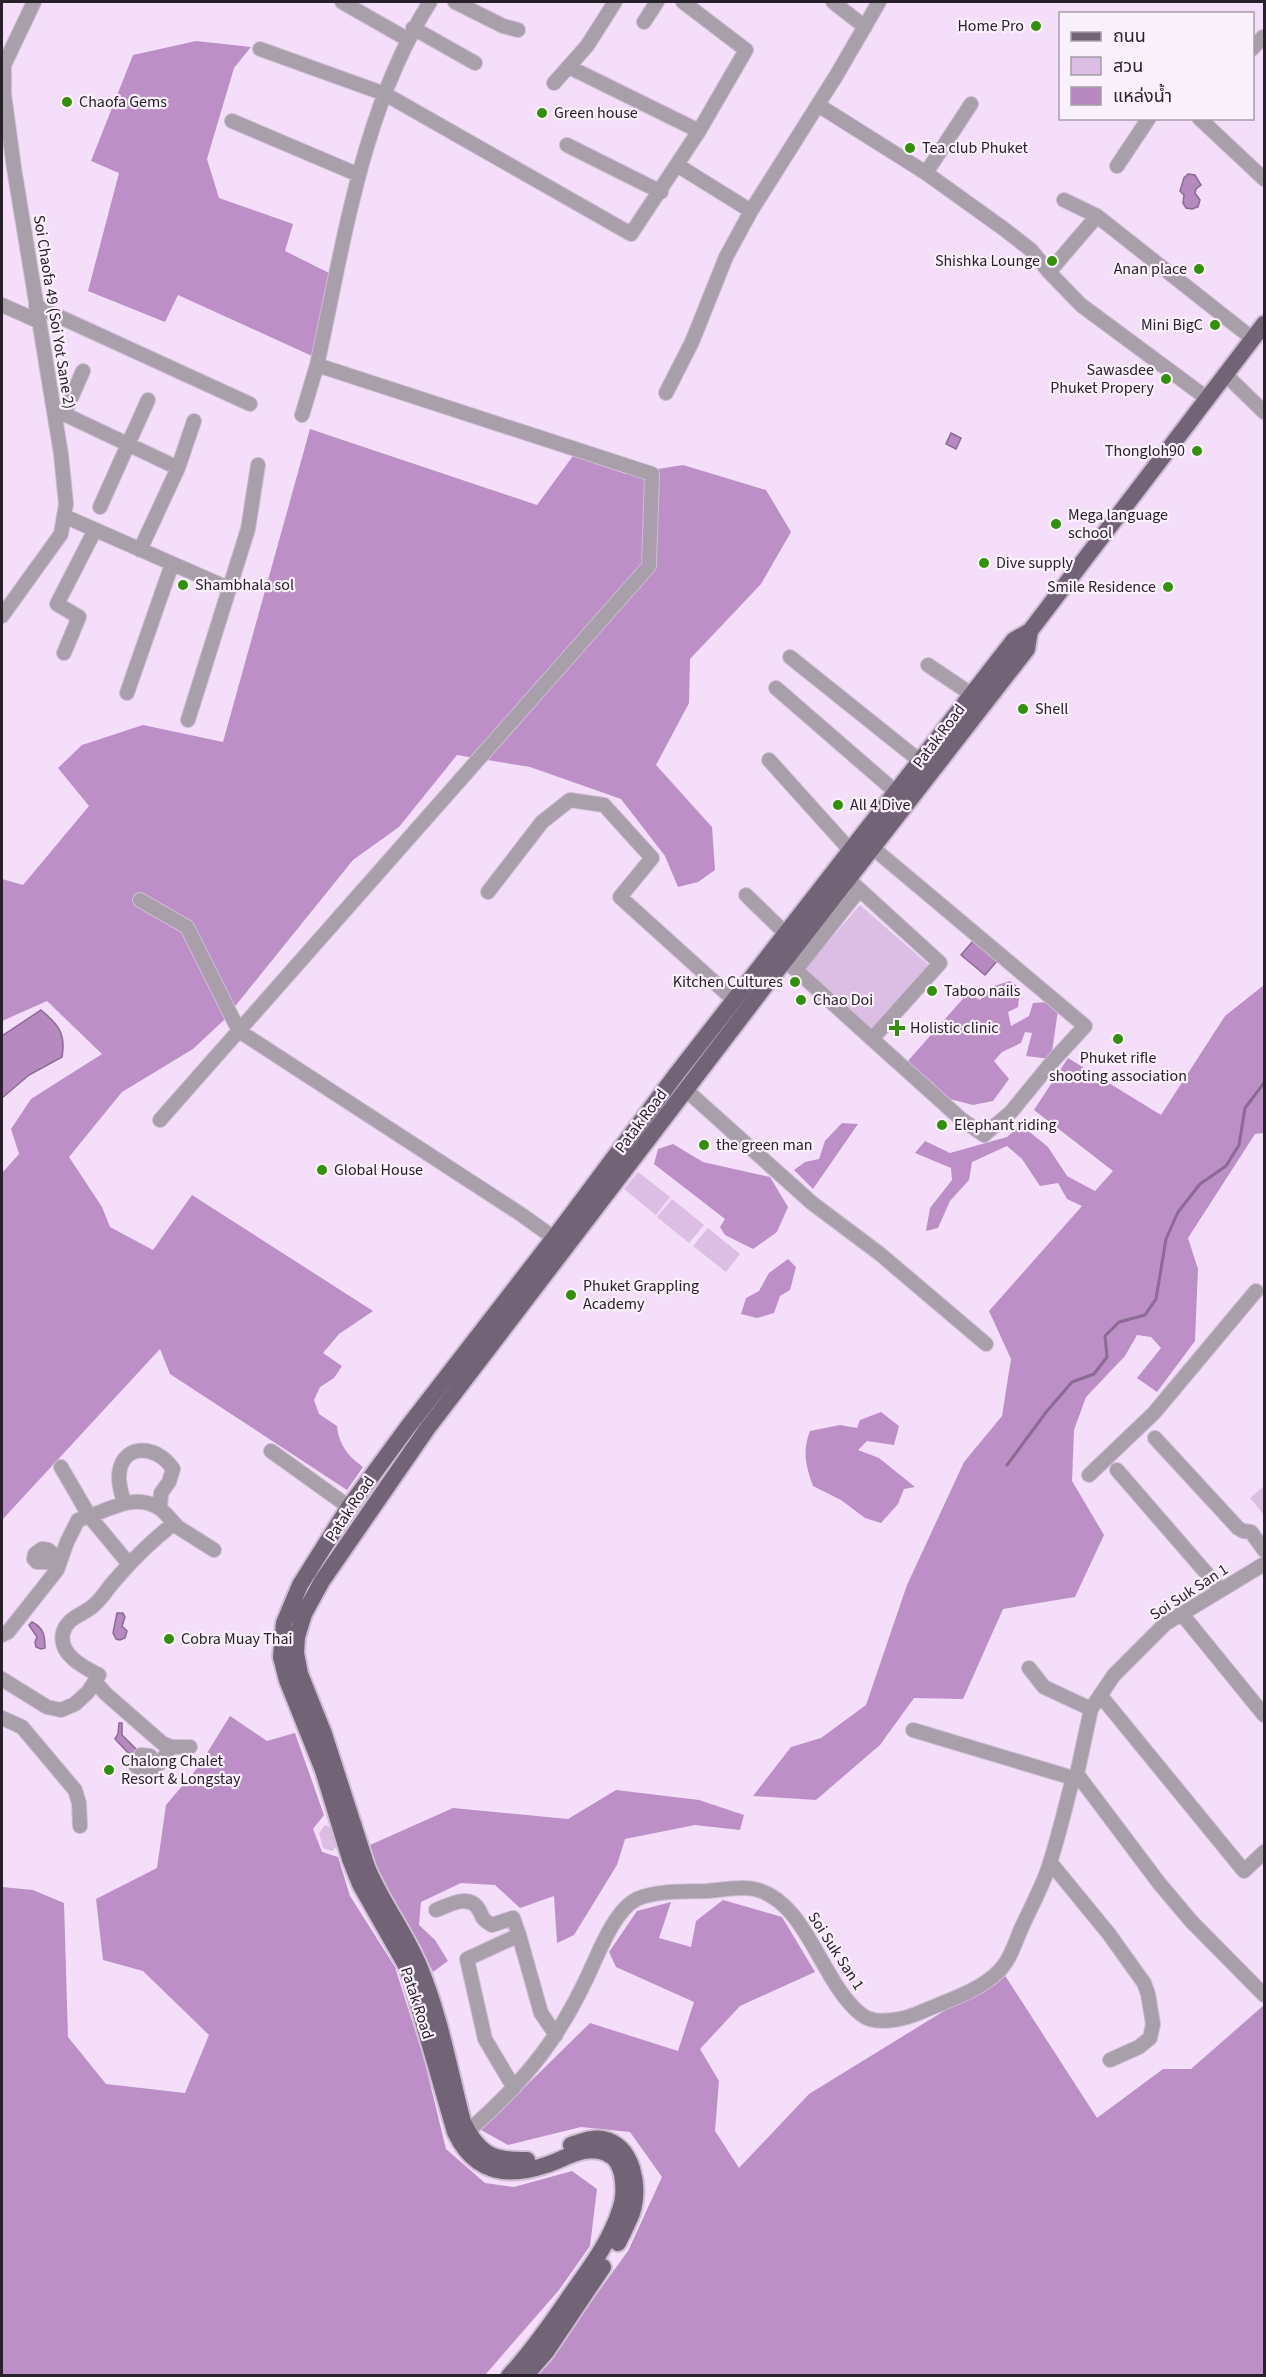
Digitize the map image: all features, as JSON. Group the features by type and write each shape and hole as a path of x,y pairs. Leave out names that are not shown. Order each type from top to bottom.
{"main road":[{"name":"Patak Road","path":"509,2376 537,2343 595,2261 610,2234 622,2201 623,2178 620,2165 614,2157 605,2152 580,2151 543,2166 501,2172 479,2163 462,2147 455,2132 408,1969 368,1901 350,1859 323,1770 287,1680 281,1657 289,1637 322,1581 367,1513 542,1266 554,1238 850,849 1014,640 1030,631 1264,324"},
{"name":"Patak Road","path":"525,2376 546,2352 578,2306 619,2240 632,2212 633,2175 627,2156 620,2147 604,2139 588,2140 527,2160 509,2161 496,2159 487,2154 467,2132 427,1987 410,1947 366,1867 324,1734 306,1692 296,1653 284,1623 300,1585 349,1507 542,1266 854,885 873,848 1027,649 1030,631"}],"street":[{"name":"Soi Chaofa 49 (Soi Yot Sane 2)","path":"2,616 61,534 66,504 61,454 36,306 8,166 4,65 34,2"},
{"path":"342,2 476,63"},
{"path":"302,415 317,365 359,175 385,94 410,34 430,2"},
{"path":"455,2 503,26 518,30"},
{"path":"554,82 587,46 615,2"},
{"path":"644,22 657,2"},
{"path":"260,49 385,94 631,234 661,192 746,50 683,2"},
{"path":"832,2 865,27"},
{"path":"666,393 692,342 726,257 751,211 819,105 879,2"},
{"path":"1254,47 1263,37"},
{"path":"569,67 699,131"},
{"path":"926,173 971,104"},
{"path":"819,105 926,173 1031,250 1081,305 1208,399"},
{"path":"1117,166 1148,120"},
{"path":"1201,120 1264,179"},
{"path":"232,121 359,175"},
{"path":"567,145 661,192"},
{"path":"677,165 751,211"},
{"path":"1064,200 1097,216 1253,339"},
{"path":"1049,272 1097,216"},
{"path":"2,305 38,321"},
{"path":"36,306 250,404"},
{"path":"160,1120 649,566 652,474 317,365"},
{"path":"83,371 64,414 178,468"},
{"path":"1226,375 1264,412"},
{"path":"100,507 148,400"},
{"path":"140,550 178,468 194,421"},
{"path":"188,720 248,529 258,465"},
{"path":"64,516 230,589"},
{"path":"64,653 79,617 57,604 95,530"},
{"path":"127,693 172,564"},
{"path":"790,657 920,761"},
{"path":"928,665 972,694"},
{"path":"776,688 897,792"},
{"path":"769,760 850,849"},
{"path":"488,892 542,822 570,800 604,805 652,858 620,897 734,1000"},
{"path":"790,965 961,1119 984,1135 1011,1113 1085,1026 873,848"},
{"path":"854,885 939,963 872,1039"},
{"path":"746,895 785,933"},
{"path":"140,900 187,927 239,1031 554,1238"},
{"path":"686,1090 812,1203 880,1254 986,1344"},
{"path":"1089,1475 1154,1413 1256,1291"},
{"path":"1155,1438 1238,1528 1251,1532 1264,1550"},
{"path":"124,1503 119,1478 128,1456 140,1450 153,1450 166,1459 173,1469 169,1482 160,1493 160,1508"},
{"path":"271,1451 349,1507"},
{"path":"61,1467 90,1517 129,1564"},
{"path":"1117,1470 1221,1590"},
{"path":"2,1635 8,1632 57,1569 78,1520 124,1503 143,1501 160,1508 176,1525 214,1550"},
{"path":"2,1679 47,1707 61,1710 75,1704 99,1676 71,1658 63,1642 63,1632 74,1617 92,1607 150,1543 173,1524 176,1525"},
{"name":"Soi Suk San 1","path":"467,2132 514,2088 556,2035 583,1989 606,1936 619,1916 635,1900 654,1894 754,1889 775,1898 791,1913 842,1994 862,2016 887,2020 926,2010 983,1984 999,1971 1013,1947 1050,1862 1075,1776 1091,1709 1100,1695 1114,1675 1165,1624 1264,1564"},
{"path":"1181,1613 1264,1715"},
{"path":"1029,1668 1044,1687 1091,1709"},
{"path":"95,1682 147,1732 171,1747 190,1748"},
{"path":"1100,1695 1244,1871 1264,1852"},
{"path":"2,1719 22,1727 75,1790 79,1803 80,1826"},
{"path":"914,1730 1075,1776 1191,1921 1264,1995"},
{"path":"159,1764 171,1747"},
{"path":"1050,1862 1109,1934 1144,1983 1148,1994 1154,2024 1150,2038 1139,2047 1110,2060"},
{"path":"436,1910 463,1900 477,1907 483,1920 492,1925 513,1918 541,2013 556,2035"},
{"path":"514,2088 485,2038 467,1959 519,1935"}],"green space":[{"path":"860,905 929,965 873,1030 804,970"},
{"path":"638,1172 670,1197 656,1215 624,1189"},
{"path":"672,1199 704,1225 689,1243 657,1217"},
{"path":"708,1228 740,1254 726,1272 693,1246"},
{"path":"1264,1486 1264,1515 1250,1498"},
{"path":"325,1825 334,1829 339,1845 332,1851 323,1848 319,1833"}],"shaded area":[{"path":"196,41 251,47 234,68 207,159 219,198 293,224 285,251 331,274 312,356 178,295 165,322 88,291 119,173 91,161 133,55"},
{"path":"310,429 537,505 573,456 626,474 683,465 766,490 791,532 761,584 690,659 689,703 656,765 712,827 715,870 698,882 678,887 665,856 621,799 530,767 457,755 399,827 353,860 224,1020 193,1049 122,1092 69,1157 102,1207 110,1227 153,1250 192,1195 373,1311 339,1334 323,1353 342,1366 334,1378 320,1387 314,1400 319,1414 337,1426 345,1450 363,1467 347,1490 170,1374 160,1349 2,1520 2,1173 19,1154 11,1129 31,1099 102,1054 47,1001 2,1021 2,879 23,885 89,806 58,768 82,745 143,725 223,742"},
{"path":"1010,981 1020,988 1018,1007 1008,1012 1011,1026 1029,1016 1033,1003 1048,1002 1058,1010 1051,1059 1026,1056 1032,1033 1025,1032 1021,1043 1002,1052 994,1061 1009,1079 993,1101 973,1105 946,1098 933,1083 907,1062 968,993 980,1000 991,987"},
{"path":"1264,985 1264,1133 1255,1134 1188,1238 1198,1269 1195,1341 1157,1392 1137,1378 1161,1348 1151,1337 1137,1335 1125,1356 1086,1397 1074,1430 1072,1481 1104,1535 1075,1597 1003,1609 963,1699 914,1698 880,1745 816,1800 753,1796 791,1747 821,1738 866,1705 907,1585 964,1462 1002,1416 1011,1359 989,1311 1082,1206 1067,1199 1058,1183 1040,1186 1022,1159 1007,1146 972,1162 969,1180 950,1201 938,1228 926,1231 930,1208 952,1180 951,1168 915,1153 925,1141 950,1153 1007,1137 1021,1125 1048,1147 1067,1176 1095,1191 1113,1171 1034,1110 1068,1058 1161,1115 1225,1016"},
{"path":"842,1123 858,1124 813,1189 794,1170 805,1162 819,1159 825,1141"},
{"path":"673,1144 703,1162 770,1177 788,1207 777,1232 753,1249 725,1235 720,1227 725,1219 654,1164 658,1149"},
{"path":"788,1259 796,1267 790,1290 780,1296 774,1313 757,1318 741,1314 746,1298 759,1291 769,1273"},
{"path":"881,1412 899,1426 894,1445 867,1441 858,1450 879,1458 915,1487 904,1489 898,1504 881,1523 865,1518 841,1500 813,1486 807,1466 806,1452 810,1431 840,1425 857,1428 860,1420"},
{"path":"230,1716 267,1741 295,1733 324,1815 313,1829 322,1852 338,1857 350,1896 395,1967 424,2059 446,2149 485,2183 514,2187 572,2171 597,2189 590,2246 559,2290 485,2375 2,2375 2,1887 33,1890 64,1903 68,2037 106,2084 185,2093 209,2035 143,1971 103,1960 96,1899 157,1868 166,1805 199,1766"},
{"path":"616,1790 699,1800 744,1815 740,1830 695,1825 625,1839 617,1865 574,1935 557,1943 554,1896 520,1908 495,1885 461,1883 421,1902 419,1925 435,1940 448,1961 433,1972 420,1945 379,1880 370,1845 453,1808 568,1819"},
{"path":"723,1900 782,1917 815,1972 740,2006 700,2049 719,2081 715,2131 739,2168 809,2094 1004,1974 1097,2118 1163,2069 1191,2069 1264,2005 1264,2375 538,2375 628,2251 662,2177 630,2132 581,2127 508,2145 481,2130 590,2023 678,2051 694,2002 616,1967 609,1952 637,1911 671,1902 659,1938 691,1947 696,1921"}],"water":[{"path":"1188,174 1195,175 1201,185 1195,193 1200,200 1198,207 1192,209 1186,208 1183,203 1184,195 1180,191 1184,178"},
{"path":"951,433 961,438 956,449 946,444"},
{"path":"973,941 997,961 985,975 961,955"},
{"path":"41,1010 57,1025 60,1031 63,1042 62,1057 29,1075 2,1098 2,1036"},
{"path":"117,1613 123,1613 125,1617 122,1626 127,1631 125,1638 120,1640 116,1639 113,1633"},
{"path":"32,1622 43,1633 45,1648 36,1647 37,1637 29,1625"},
{"path":"119,1723 122,1723 122,1735 138,1751 132,1757 115,1739"}],"waterway":[{"path":"1007,1465 1047,1411 1072,1382 1094,1374 1107,1357 1105,1336 1119,1322 1145,1315 1156,1299 1166,1239 1178,1212 1200,1184 1226,1166 1239,1145 1245,1108 1264,1083"}],"place":[{"name":"Home Pro","path":"1036,26"},
{"name":"Chaofa Gems","path":"67,102"},
{"name":"Green house","path":"542,113"},
{"name":"Tea club Phuket","path":"910,148"},
{"name":"Shishka Lounge","path":"1052,261"},
{"name":"Anan place","path":"1199,269"},
{"name":"Mini BigC","path":"1215,325"},
{"name":"Sawasdee Phuket Propery","path":"1166,379"},
{"name":"Thongloh90","path":"1197,451"},
{"name":"Mega language school","path":"1056,524"},
{"name":"Dive supply","path":"984,563"},
{"name":"Shambhala sol","path":"183,585"},
{"name":"Smile Residence","path":"1168,587"},
{"name":"Shell","path":"1023,709"},
{"name":"All 4 Dive","path":"838,805"},
{"name":"Kitchen Cultures","path":"795,982"},
{"name":"Taboo nails","path":"932,991"},
{"name":"Chao Doi","path":"801,1000"},
{"name":"Holistic clinic","path":"897,1028"},
{"name":"Phuket rifle shooting association","path":"1118,1039"},
{"name":"Elephant riding","path":"942,1125"},
{"name":"the green man","path":"704,1145"},
{"name":"Global House","path":"322,1170"},
{"name":"Phuket Grappling Academy","path":"571,1295"},
{"name":"Cobra Muay Thai","path":"169,1639"},
{"name":"Chalong Chalet Resort & Longstay","path":"109,1770"}]}
